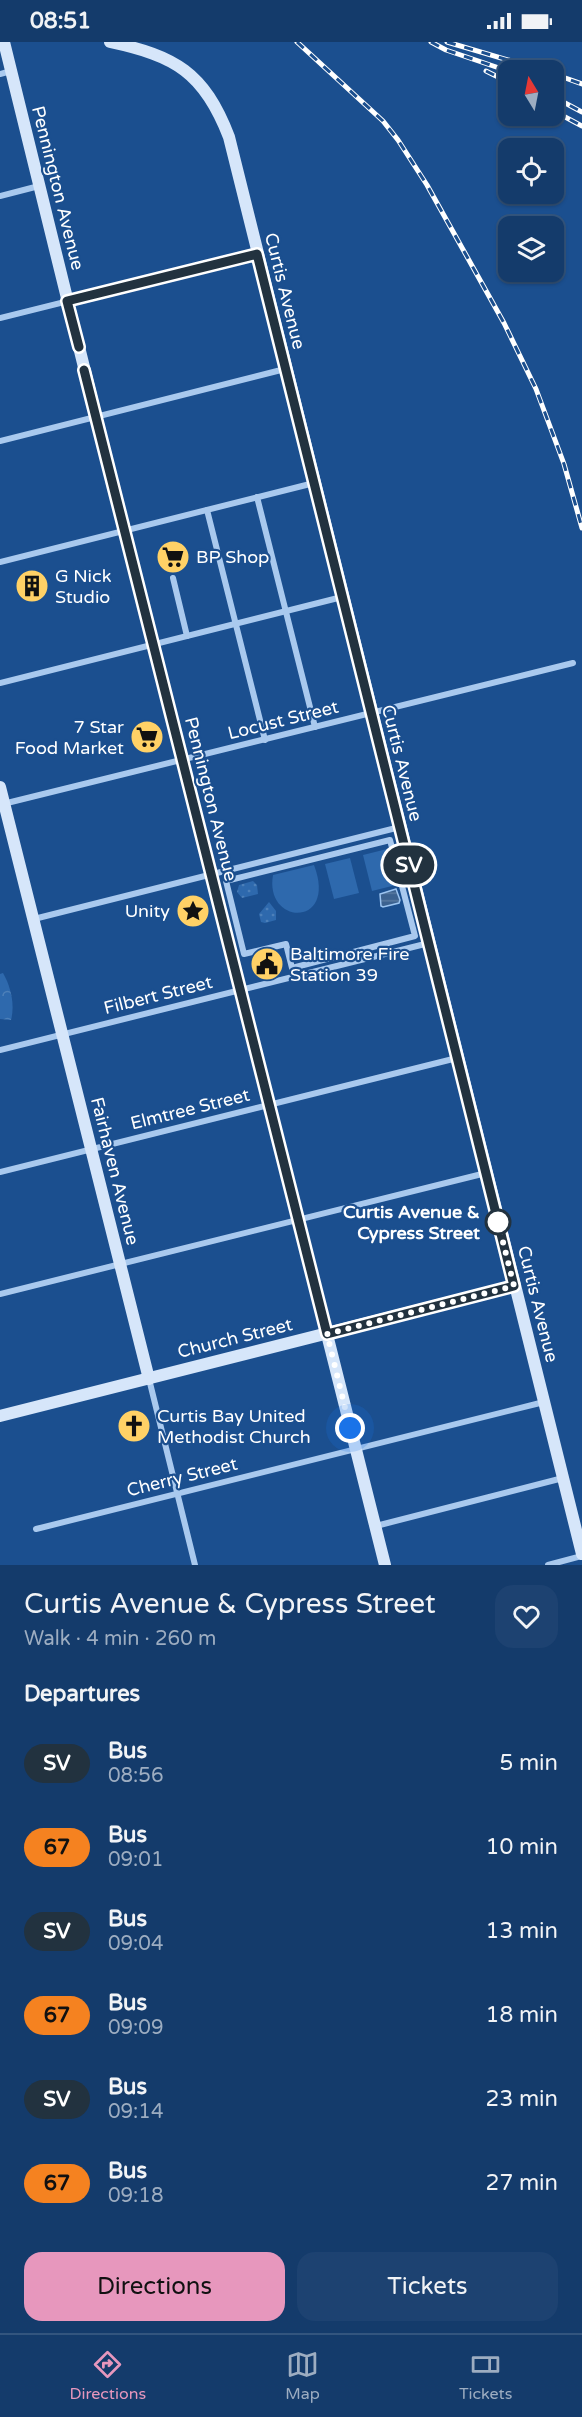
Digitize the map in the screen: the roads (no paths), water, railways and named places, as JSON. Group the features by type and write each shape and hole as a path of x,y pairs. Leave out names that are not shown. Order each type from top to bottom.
{"main road":[{"name":"Pennington Avenue","path":"4,42 5,73 39,186 385,1565"},
{"name":"Curtis Avenue","path":"110,42 159,55 180,65 210,97 229,137 582,1555"},
{"name":"Fairhaven Avenue","path":"0,787 2,804 148,1379"},
{"name":"Church Street","path":"0,1416 514,1286"}],"street":[{"path":"0,196 39,186"},
{"path":"0,318 257,254"},
{"path":"0,441 285,369"},
{"path":"0,562 314,483"},
{"path":"258,497 315,727"},
{"path":"207,510 265,740"},
{"path":"173,578 187,636"},
{"path":"0,683 342,597"},
{"name":"Locust Street","path":"2,804 573,663"},
{"path":"33,920 400,827"},
{"path":"390,840 415,936 291,968 286,944 244,954 226,881 390,840"},
{"name":"Filbert Street","path":"0,1050 429,943"},
{"name":"Elmtree Street","path":"0,1172 457,1058"},
{"path":"0,1294 486,1173"},
{"name":"Fairhaven Avenue","path":"148,1379 195,1565"},
{"name":"Cherry Street","path":"36,1529 544,1402"},
{"path":"375,1526 563,1478"},
{"path":"548,1565 582,1555"}],"railway":[{"path":"297,42 383,121 427,185 504,323 536,389 564,464 582,528"},
{"path":"431,42 446,50 498,68"},
{"path":"447,42 508,60"},
{"path":"486,71 498,77"},
{"path":"564,78 582,84"},
{"path":"564,102 582,112"},
{"path":"564,116 582,126"}],"place":[{"name":"BP Shop","path":"173,557"},
{"name":"G Nick Studio","path":"32,586"},
{"name":"7 Star Food Market","path":"147,737"},
{"name":"Unity","path":"193,911"},
{"name":"Baltimore Fire Station 39","path":"267,964"},
{"name":"Curtis Avenue & Cypress Street","path":"498,1222"},
{"name":"Curtis Bay United Methodist Church","path":"134,1426"}]}
